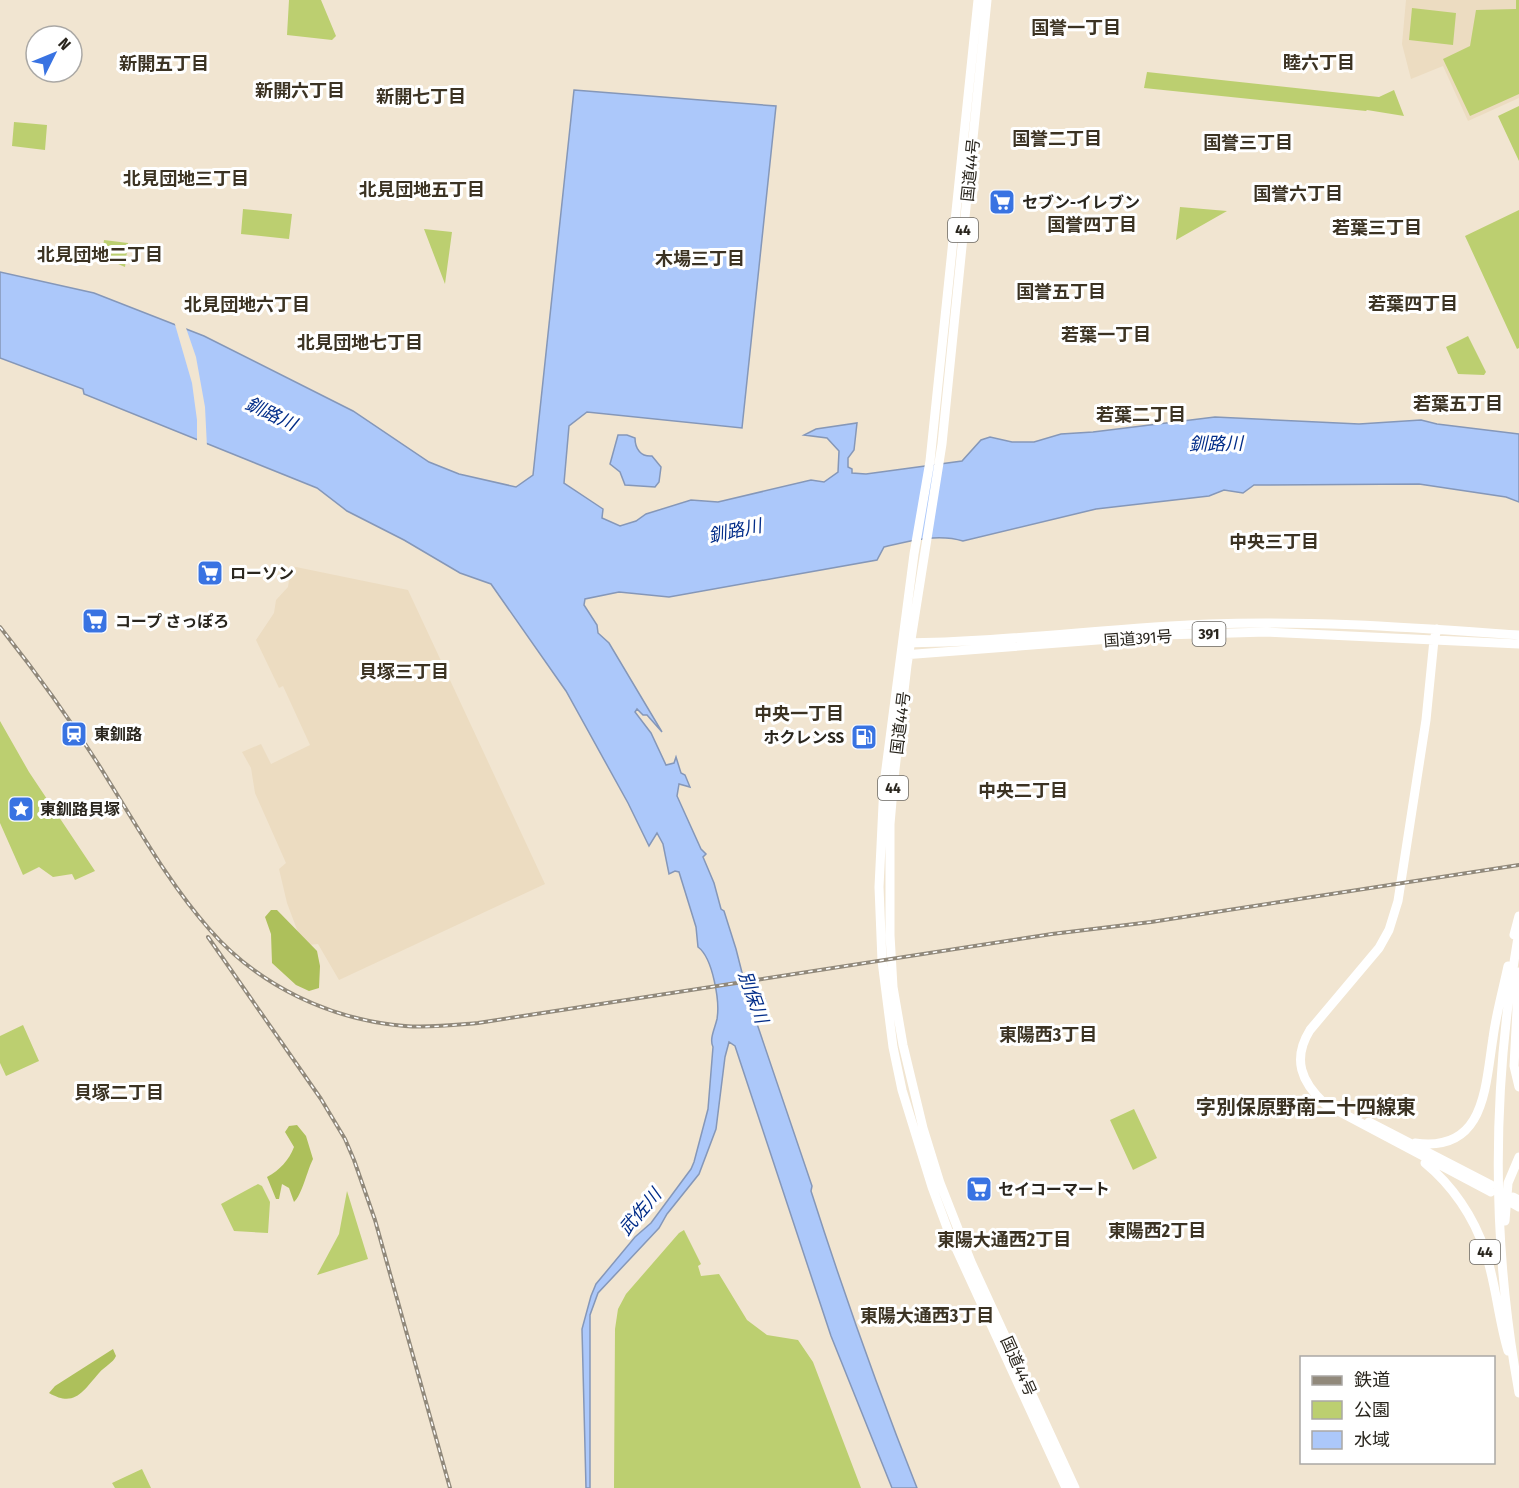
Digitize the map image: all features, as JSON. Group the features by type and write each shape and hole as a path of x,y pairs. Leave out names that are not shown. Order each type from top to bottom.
{"highway":[{"name":"国道44号","path":"935,460 978,0"},
{"name":"国道44号","path":"987,0 935,460 884,784 879,887 893,1047 902,1090 932,1187 949,1233 1066,1488"},
{"name":"国道391号","path":"906,643 1250,623 1321,623 1519,635"},
{"path":"1437,629 1400,901 1393,932 1381,951 1312,1033 1307,1045 1304,1064 1310,1083 1328,1101 1506,1197"},
{"name":"国道391号","path":"904,655 1163,635 1267,632 1519,644"},
{"path":"1410,1147 1435,1144 1456,1138 1477,1117 1485,1092 1493,1035 1519,916"},
{"path":"1519,931 1509,994 1497,1143 1506,1197 1505,1221 1519,1365"},
{"path":"1519,958 1510,1023 1502,1143 1506,1197 1505,1289 1519,1393"},
{"path":"1519,972 1514,1054 1519,1087"},
{"name":"国道44号","path":"889,987 910,1081 947,1205 1075,1488"},
{"name":"44","path":"1410,1147 1444,1181 1473,1223 1485,1251 1504,1336 1516,1376"},
{"name":"44","path":"1505,1221 1508,1183 1519,1157"}],"shaded area":[{"path":"1406,0 1519,0 1519,98 1468,121 1443,66 1411,79 1402,44"},
{"path":"291,566 408,590 545,884 339,980 318,944 308,945 299,935 287,903 279,869 286,863 255,793 251,768 242,752 261,744 271,764 310,745 283,686 279,688 256,640 274,613 276,600 288,587"}],"green space":[{"path":"289,0 321,0 336,36 332,40 287,35"},
{"path":"1516,0 1519,0 1519,94 1470,116 1443,59 1470,46 1476,10 1516,9"},
{"path":"1412,8 1456,13 1453,45 1409,40"},
{"path":"1147,72 1379,97 1394,90 1404,116 1367,110 1144,88"},
{"path":"1519,106 1519,161 1498,116"},
{"path":"14,122 47,125 45,150 12,146"},
{"path":"1180,207 1227,211 1176,240"},
{"path":"243,209 292,214 289,239 241,234"},
{"path":"1519,210 1519,348 1517,349 1465,236"},
{"path":"424,229 452,232 445,284"},
{"path":"104,240 128,243 125,267 102,257"},
{"path":"1468,336 1486,372 1484,375 1458,374 1446,347"},
{"path":"0,721 29,772 95,871 75,880 72,874 53,877 39,867 23,875 0,823"},
{"path":"271,910 277,910 317,951 320,966 319,988 309,991 296,985 272,963 271,934 265,917"},
{"path":"23,1025 39,1061 6,1076 0,1063 0,1036"},
{"path":"1134,1109 1157,1158 1133,1170 1110,1120"},
{"path":"297,1125 306,1136 313,1159 294,1202 289,1188 282,1184 279,1199 276,1199 267,1177 280,1168 290,1156 294,1147 285,1132 289,1126"},
{"path":"258,1184 262,1186 270,1202 268,1233 234,1231 221,1204"},
{"path":"347,1191 368,1259 317,1275 339,1234"},
{"path":"684,1230 701,1264 698,1266 701,1276 719,1274 747,1320 767,1335 798,1340 813,1362 861,1488 614,1488 615,1329 618,1309 626,1294"},
{"path":"113,1349 115,1358 78,1395 66,1399 49,1393 55,1386"},
{"path":"142,1469 151,1488 115,1488 112,1483"}],"water":[{"name":"釧路川","path":"574,90 776,106 742,428 587,412 569,426 564,483 603,509 602,518 620,526 636,521 646,514 691,500 718,502 811,480 824,482 838,472 839,451 827,438 804,435 816,429 857,423 854,450 848,458 848,467 852,469 852,473 866,474 962,461 981,440 990,437 1012,442 1034,442 1061,434 1215,417 1359,424 1421,420 1519,434 1519,502 1506,497 1419,484 1254,485 1243,493 1224,490 1209,496 1096,509 963,541 944,538 913,540 884,547 877,560 669,597 619,592 585,599 584,605 597,625 598,633 609,643 662,732 647,715 643,715 637,709 635,712 651,733 666,765 674,763 676,757 681,773 685,775 690,787 679,784 677,796 701,849 706,854 703,857 714,883 721,909 724,911 750,1004 765,999 766,1003 752,1009 812,1186 811,1191 848,1303 917,1488 892,1488 831,1336 735,1046 729,1042 716,1129 699,1174 667,1214 659,1228 598,1293 590,1315 590,1488 586,1488 582,1329 591,1296 596,1284 635,1237 651,1223 691,1169 708,1109 712,1037 718,1011 716,992 708,960 698,947 696,927 679,872 669,874 663,844 657,833 649,846 566,691 491,584 460,573 404,540 347,511 317,488 84,394 83,389 0,358 0,272 94,293 204,336 353,411 429,462 459,474 516,487 533,475"},
{"path":"618,435 635,438 639,452 652,456 661,467 659,482 655,487 625,485 620,472 610,464"}],"pier":[{"path":"174,321 185,325 196,357 205,407 207,447 197,443 197,420 192,383"}],"railway":[{"path":"0,627 71,723 169,877 196,913 229,950 251,968 298,997 324,1008 377,1022 424,1027 478,1023 1052,934 1151,922 1519,865"},
{"path":"208,937 321,1099 345,1139 375,1220 450,1488"}],"place":[{"name":"セブン-イレブン","path":"1002,202"},
{"name":"ローソン","path":"210,573"},
{"name":"コープ さっぽろ","path":"95,621"},
{"name":"東釧路","path":"74,734"},
{"name":"ホクレンSS","path":"864,737"},
{"name":"東釧路貝塚","path":"21,809"},
{"name":"セイコーマート","path":"979,1189"}],"district":[{"name":"国誉一丁目","path":"1076,28"},
{"name":"睦六丁目","path":"1319,63"},
{"name":"新開五丁目","path":"164,64"},
{"name":"新開六丁目","path":"300,91"},
{"name":"新開七丁目","path":"421,97"},
{"name":"国誉二丁目","path":"1057,139"},
{"name":"国誉三丁目","path":"1248,143"},
{"name":"北見団地三丁目","path":"186,179"},
{"name":"北見団地五丁目","path":"422,190"},
{"name":"国誉六丁目","path":"1298,194"},
{"name":"国誉四丁目","path":"1092,225"},
{"name":"若葉三丁目","path":"1377,228"},
{"name":"北見団地二丁目","path":"100,255"},
{"name":"木場三丁目","path":"700,259"},
{"name":"国誉五丁目","path":"1061,292"},
{"name":"若葉四丁目","path":"1413,304"},
{"name":"北見団地六丁目","path":"247,305"},
{"name":"若葉一丁目","path":"1106,335"},
{"name":"北見団地七丁目","path":"360,343"},
{"name":"若葉五丁目","path":"1458,404"},
{"name":"若葉二丁目","path":"1141,415"},
{"name":"中央三丁目","path":"1274,542"},
{"name":"貝塚三丁目","path":"404,672"},
{"name":"中央一丁目","path":"799,714"},
{"name":"中央二丁目","path":"1023,791"},
{"name":"東陽西3丁目","path":"1048,1035"},
{"name":"貝塚二丁目","path":"119,1093"},
{"name":"字別保原野南二十四線東","path":"1306,1107"},
{"name":"東陽西2丁目","path":"1157,1231"},
{"name":"東陽大通西2丁目","path":"1004,1240"},
{"name":"東陽大通西3丁目","path":"927,1316"}],"water label":[{"name":"別保川","path":"753,997"},
{"name":"武佐川","path":"640,1212"}]}
